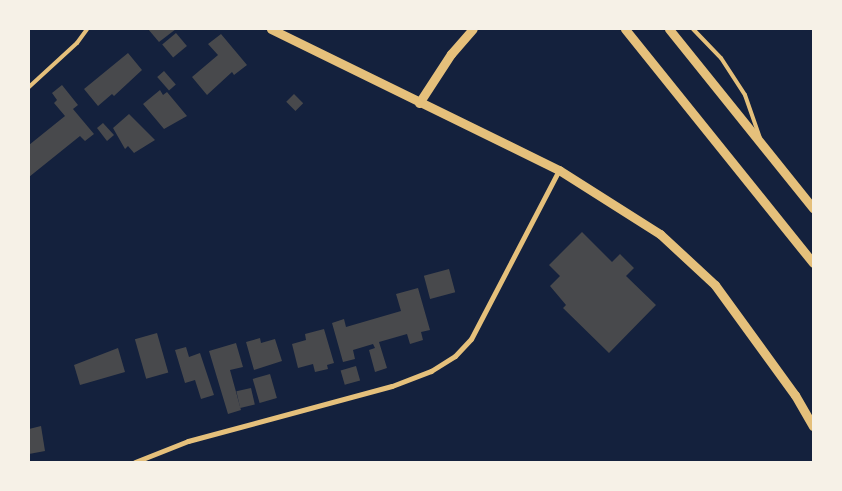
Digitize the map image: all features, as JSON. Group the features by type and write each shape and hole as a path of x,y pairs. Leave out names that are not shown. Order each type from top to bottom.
{"street":[{"path":"271,29 559,170 660,234 714,285 795,395 813,426"},
{"path":"419,103 451,54 473,29"},
{"path":"625,29 813,262"},
{"path":"669,29 813,208"},
{"path":"135,462 188,441 392,386 432,371 455,356 471,339 559,170"}],"lane":[{"path":"29,87 70,50 86,29"},
{"path":"694,29 721,58 745,95 762,144"}],"building":[{"path":"148,29 176,29 159,42"},
{"path":"176,33 187,46 173,58 162,45"},
{"path":"221,34 247,65 234,75 232,72 207,95 192,77 218,55 208,44"},
{"path":"128,53 142,70 114,96 112,94 98,106 84,89"},
{"path":"164,71 176,85 169,90 157,77"},
{"path":"62,85 78,105 73,109 94,134 85,141 80,136 29,177 29,145 65,116 54,103 57,100 52,93"},
{"path":"160,90 163,95 167,92 187,116 164,129 143,104"},
{"path":"294,94 303,103 295,111 286,102"},
{"path":"129,114 155,140 134,153 128,146 125,149 113,128"},
{"path":"103,123 114,135 107,141 97,128"},
{"path":"582,232 612,262 620,254 634,268 626,276 656,305 609,353 563,308 566,305 550,286 560,276 549,265"},
{"path":"449,269 455,292 430,299 424,276"},
{"path":"418,288 430,330 421,332 423,340 410,344 407,334 379,342 387,368 375,372 369,350 375,348 373,344 353,350 355,359 343,362 332,323 344,319 346,327 401,311 396,294"},
{"path":"324,329 334,363 327,365 328,369 315,372 313,364 298,368 292,344 306,340 305,334"},
{"path":"157,333 168,372 146,379 135,339"},
{"path":"260,338 261,343 275,339 282,361 254,370 246,342"},
{"path":"236,343 243,367 230,370 241,410 228,414 209,351"},
{"path":"186,347 189,357 200,353 214,395 201,399 195,380 185,383 175,350"},
{"path":"118,348 125,372 80,385 74,365"},
{"path":"356,366 360,380 345,385 341,370"},
{"path":"270,374 277,398 260,403 253,379"},
{"path":"251,388 255,405 240,408 236,391"},
{"path":"41,426 45,451 29,454 29,429"}]}
